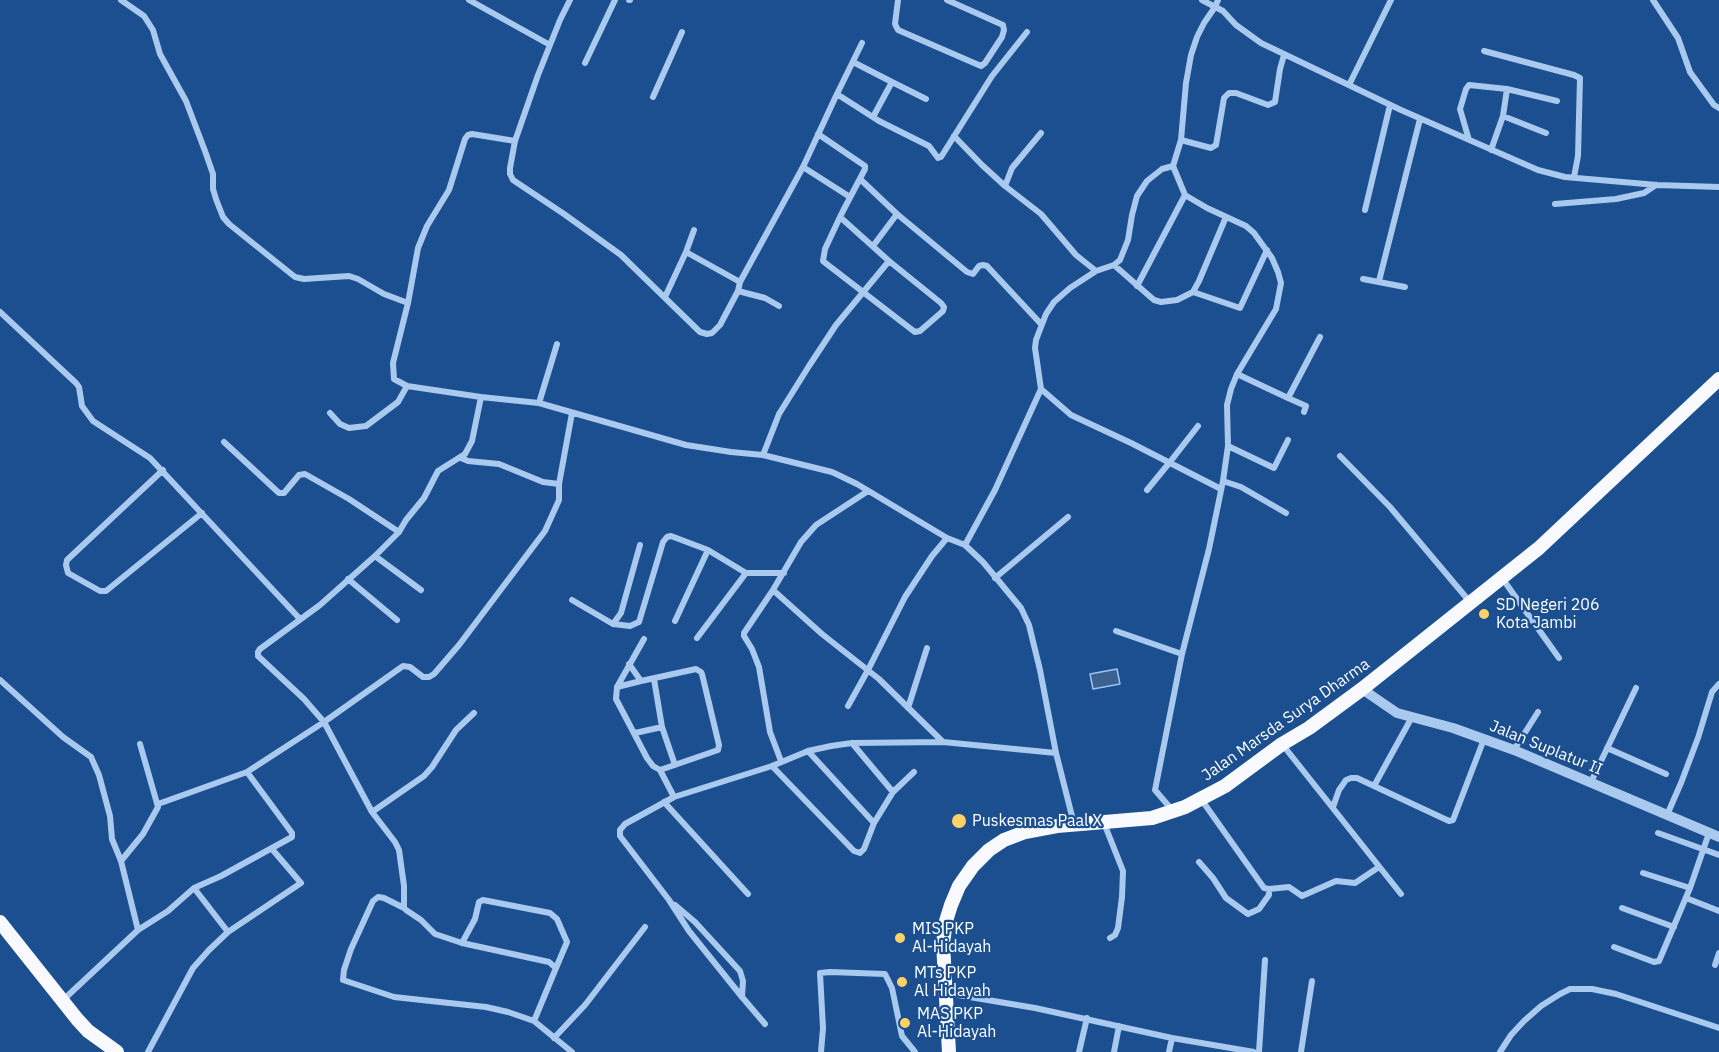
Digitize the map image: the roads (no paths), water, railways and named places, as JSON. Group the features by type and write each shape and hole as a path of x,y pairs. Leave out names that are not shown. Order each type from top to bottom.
{"highway":[{"name":"Jalan Marsda Surya Dharma","path":"949,1052 943,943 946,921 959,886 972,866 989,850 1004,840 1025,832 1074,824 1152,818 1174,812 1225,786 1362,689 1539,548 1719,379"},
{"path":"0,922 88,1031 117,1052"}],"street":[{"path":"121,0 144,16 153,30 160,54 186,101 206,151 213,174 216,199 223,217 229,224 295,277 312,279 349,276 384,294 408,303"},
{"path":"469,0 550,45"},
{"path":"570,0 538,75 514,141 510,174 513,180 621,255 700,332 706,334 712,333 720,325 738,291 740,282 803,167 862,43"},
{"path":"585,63 615,0"},
{"path":"898,0 895,24 898,30 981,66 992,76"},
{"path":"947,0 1004,25 1002,37 986,63 981,66"},
{"path":"962,7 966,0"},
{"path":"1202,0 1224,11 1236,25 1261,43 1284,55 1420,119 1538,170 1555,175 1657,185 1719,187"},
{"path":"1174,812 1155,790 1182,654 1209,549 1223,481 1228,446 1227,405 1237,374 1276,309 1281,283 1267,250 1254,233 1246,226 1185,195 1173,166 1181,140 1191,55 1197,37 1218,0"},
{"path":"1349,85 1391,0"},
{"path":"1653,0 1678,38 1690,72 1714,105 1719,108"},
{"path":"653,97 682,32"},
{"path":"836,96 840,96 873,117 929,146 938,158 941,157 992,76 1027,32"},
{"path":"1484,51 1580,78 1578,156 1574,177"},
{"path":"1181,140 1211,148 1216,145 1224,98 1229,93 1236,93 1268,105 1275,102 1284,55"},
{"path":"853,62 926,99"},
{"path":"873,117 892,82"},
{"path":"1469,140 1460,109 1466,89 1472,85 1507,89 1557,101"},
{"path":"1491,150 1503,116 1507,89"},
{"path":"1365,210 1390,105"},
{"path":"1503,116 1546,133"},
{"path":"1379,281 1420,119"},
{"path":"1005,186 1012,168 1041,133"},
{"path":"514,141 472,134 465,139 449,190 427,226 418,248 408,303 393,363 394,379 407,386 539,403 686,445 763,455 832,472 857,484 947,538 965,545 983,562 1021,608 1029,625 1056,753 1074,824"},
{"path":"818,134 864,163 865,169 850,197 825,249 823,261 915,332 920,331 943,311 944,307 941,303 840,218"},
{"path":"954,136 1005,186 1037,210 1076,255 1096,271"},
{"path":"965,545 995,490 1041,389 1035,348 1041,324 1054,302 1070,288 1096,271 1114,265 1120,260 1128,240 1137,195 1147,181 1162,169 1173,166"},
{"path":"803,167 850,197"},
{"path":"860,179 897,214 967,272 973,274 979,266 987,266 1041,324"},
{"path":"1555,204 1616,199 1644,193 1657,185"},
{"path":"1137,286 1185,195"},
{"path":"873,246 897,214"},
{"path":"1114,265 1154,300 1161,303 1177,300 1192,291 1199,281 1226,217"},
{"path":"665,297 694,230"},
{"path":"1192,291 1240,308 1267,250"},
{"path":"686,252 740,282"},
{"path":"763,455 779,414 836,325 889,261"},
{"path":"1363,279 1405,287"},
{"path":"738,291 765,298 779,306"},
{"path":"0,312 76,383 79,387 82,406 93,421 150,458 163,470 300,620"},
{"path":"1288,398 1320,338"},
{"path":"539,403 557,344"},
{"path":"1237,374 1306,406 1304,412"},
{"path":"330,413 340,424 349,428 366,426 398,402 407,386"},
{"path":"1041,389 1071,415 1221,489"},
{"path":"404,908 404,886 399,850 372,812 324,722 304,699 258,656 260,649 320,605 399,532 424,498 438,471 465,454 472,441 481,397"},
{"path":"158,804 247,772 324,722 403,666 410,667 423,677 434,674 546,531 559,500 559,484 572,413"},
{"path":"1147,490 1197,426"},
{"path":"1228,446 1274,468 1288,440"},
{"path":"225,442 279,493 284,493 299,475 305,474 399,532"},
{"path":"1340,456 1390,507 1470,602"},
{"path":"461,458 468,461 499,464 543,482 559,484"},
{"path":"163,470 67,560 68,573 100,591 106,591 202,513"},
{"path":"1223,481 1241,487 1286,513"},
{"path":"781,761 770,732 759,666 744,633 784,573 801,542 816,525 868,491"},
{"path":"995,578 1068,518"},
{"path":"572,600 613,624 630,626 639,622 663,542 670,536 708,550 746,573 784,573"},
{"path":"848,706 905,597 947,538"},
{"path":"613,624 621,613 640,545"},
{"path":"675,621 708,550"},
{"path":"375,556 421,590"},
{"path":"697,638 746,573"},
{"path":"1502,578 1558,658"},
{"path":"348,579 397,620"},
{"path":"773,590 822,634 879,679 943,742"},
{"path":"1116,631 1182,654"},
{"path":"644,639 618,687 616,699 647,758 653,766 660,770 674,797"},
{"path":"908,708 927,648"},
{"path":"629,664 640,681"},
{"path":"618,687 696,669 701,672 719,747 716,752 660,770"},
{"path":"654,679 662,727 675,765"},
{"path":"0,680 63,737 91,757 99,775 110,816 112,839 121,861 138,930"},
{"path":"1667,815 1694,750 1712,692 1719,684"},
{"path":"1591,782 1636,688"},
{"name":"Jalan Suplatur II","path":"1362,689 1397,713 1453,728 1514,750 1714,835"},
{"path":"1514,750 1538,712"},
{"path":"372,812 424,776 456,730 474,713"},
{"path":"1374,786 1413,716"},
{"path":"634,733 662,727"},
{"path":"1333,807 1339,790 1346,780 1357,778 1452,821 1484,739"},
{"path":"765,1024 689,931 669,900 620,836 620,830 625,824 674,797 808,751 852,743 943,742 1056,753"},
{"path":"852,743 893,792"},
{"path":"121,861 143,834 158,804 140,744"},
{"path":"1282,744 1401,894"},
{"path":"1607,748 1666,774"},
{"path":"808,751 874,823"},
{"path":"772,765 854,851 860,853 864,849 874,823 893,792 914,772"},
{"path":"62,1001 138,930 168,911 194,888 292,837 292,833 247,772"},
{"path":"1201,799 1264,888 1289,887 1302,896 1336,881 1355,883 1379,867"},
{"path":"663,802 748,894"},
{"path":"1103,823 1123,871 1120,918 1115,935 1110,938"},
{"path":"1658,833 1719,855"},
{"path":"1614,947 1656,962 1660,959 1690,888 1702,850 1714,835"},
{"path":"148,1052 193,969 209,950 228,932 301,883 272,849"},
{"path":"1199,862 1226,898 1248,914 1259,909 1269,895 1269,889"},
{"path":"1643,873 1690,888"},
{"path":"194,888 228,932"},
{"path":"556,968 549,962 462,943 435,934 404,908 378,897 374,900 351,949 343,980 394,997 486,1007 534,1021 572,1052"},
{"path":"1686,898 1719,911"},
{"path":"462,943 475,919 479,902 483,900 550,913 557,920 567,942 534,1021"},
{"path":"669,900 695,922 740,971 743,981 742,997"},
{"path":"1622,908 1674,927"},
{"path":"554,1038 585,1005 645,927"},
{"path":"1715,965 1719,953"},
{"path":"1259,1052 1264,960"},
{"path":"821,1052 823,1028 820,974 830,972 885,974 897,1004 902,1036 915,1052"},
{"path":"1301,1052 1312,981"},
{"path":"1500,1052 1524,1021 1541,1006 1570,989 1592,989 1616,994 1719,1028"},
{"path":"945,993 1087,1018 1172,1038 1254,1052"},
{"path":"1079,1052 1087,1018"},
{"path":"1114,1052 1119,1026"},
{"path":"1169,1052 1172,1038"}],"water":[{"path":"1117,669 1120,684 1093,689 1090,674"}],"place":[{"name":"SD Negeri 206 Kota Jambi","path":"1484,614"},
{"name":"Puskesmas Paal X","path":"959,821"},
{"name":"MIS PKP Al-Hidayah","path":"900,938"},
{"name":"MTs PKP Al Hidayah","path":"902,982"},
{"name":"MAS PKP Al-Hidayah","path":"905,1023"}]}
